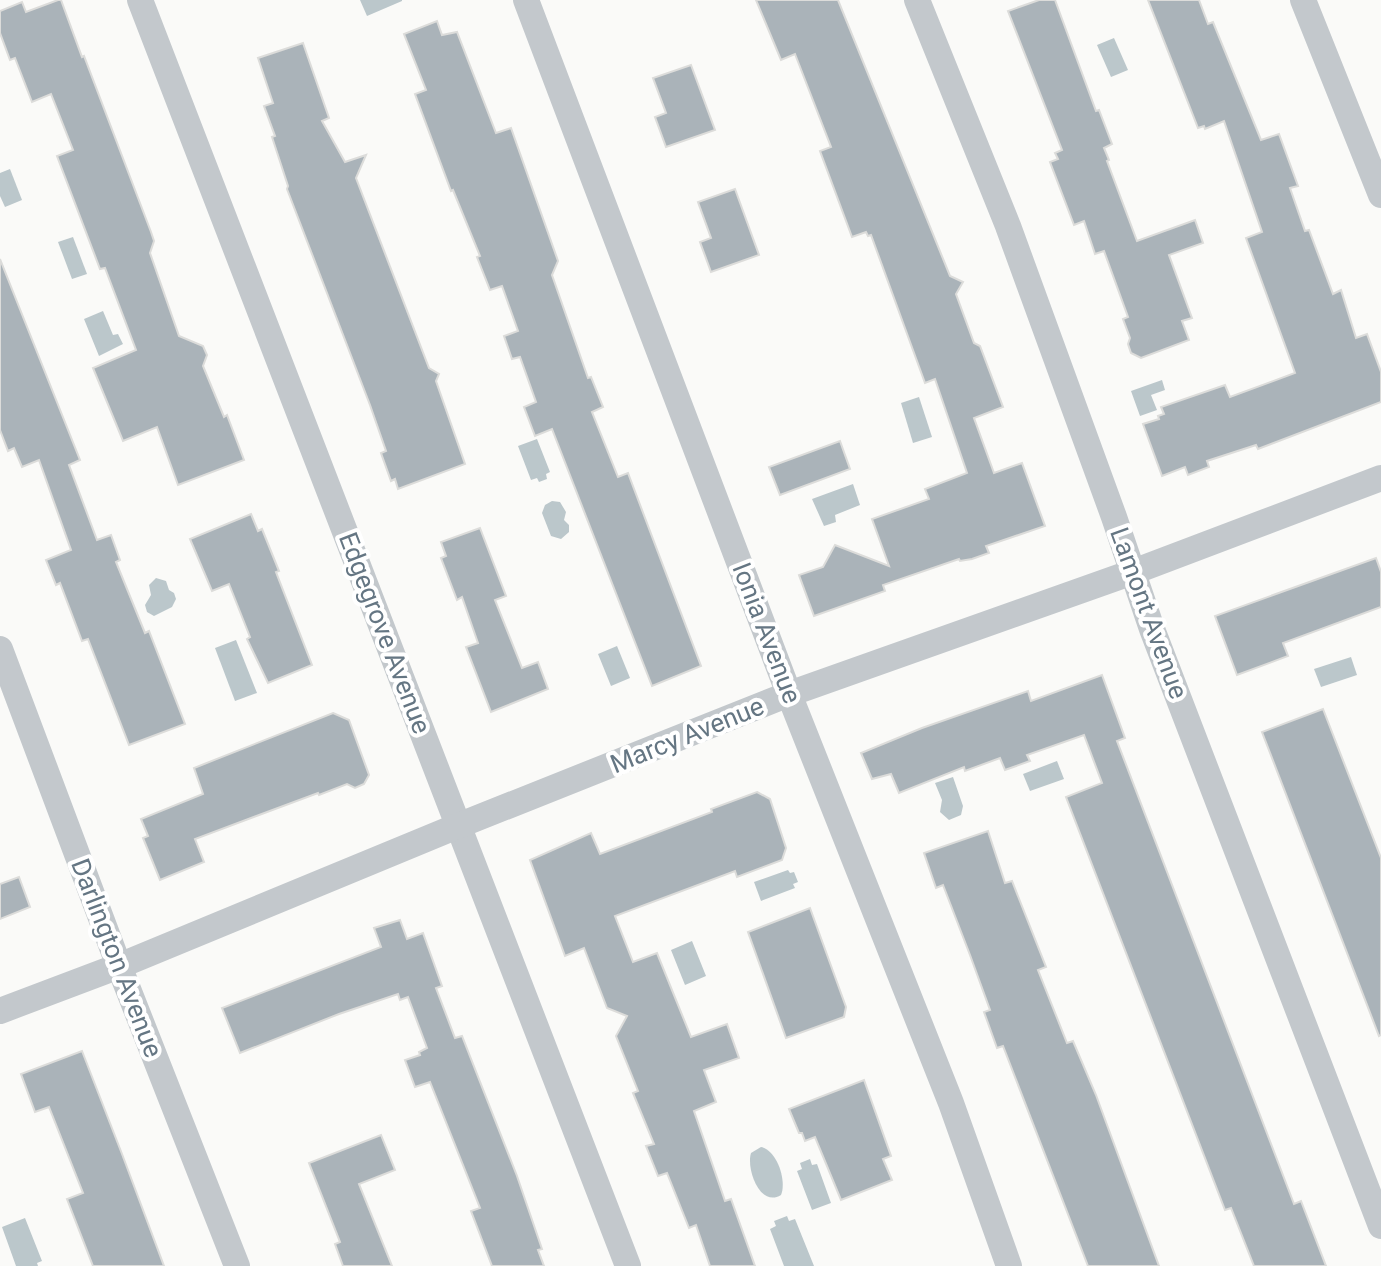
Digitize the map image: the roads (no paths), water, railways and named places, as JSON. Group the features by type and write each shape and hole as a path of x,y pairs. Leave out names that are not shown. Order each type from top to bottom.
{"street":[{"name":"Edgegrove Avenue","path":"140,0 628,1266"},
{"name":"Ionia Avenue","path":"526,0 789,694 951,1103 1009,1266"},
{"name":"Lamont Avenue","path":"917,0 1008,226 1152,629 1381,1226"},
{"path":"1303,0 1381,195"},
{"name":"Marcy Avenue","path":"0,1011 119,966 789,694 1133,572 1381,478"},
{"name":"Darlington Avenue","path":"0,649 119,966 237,1266"}]}
